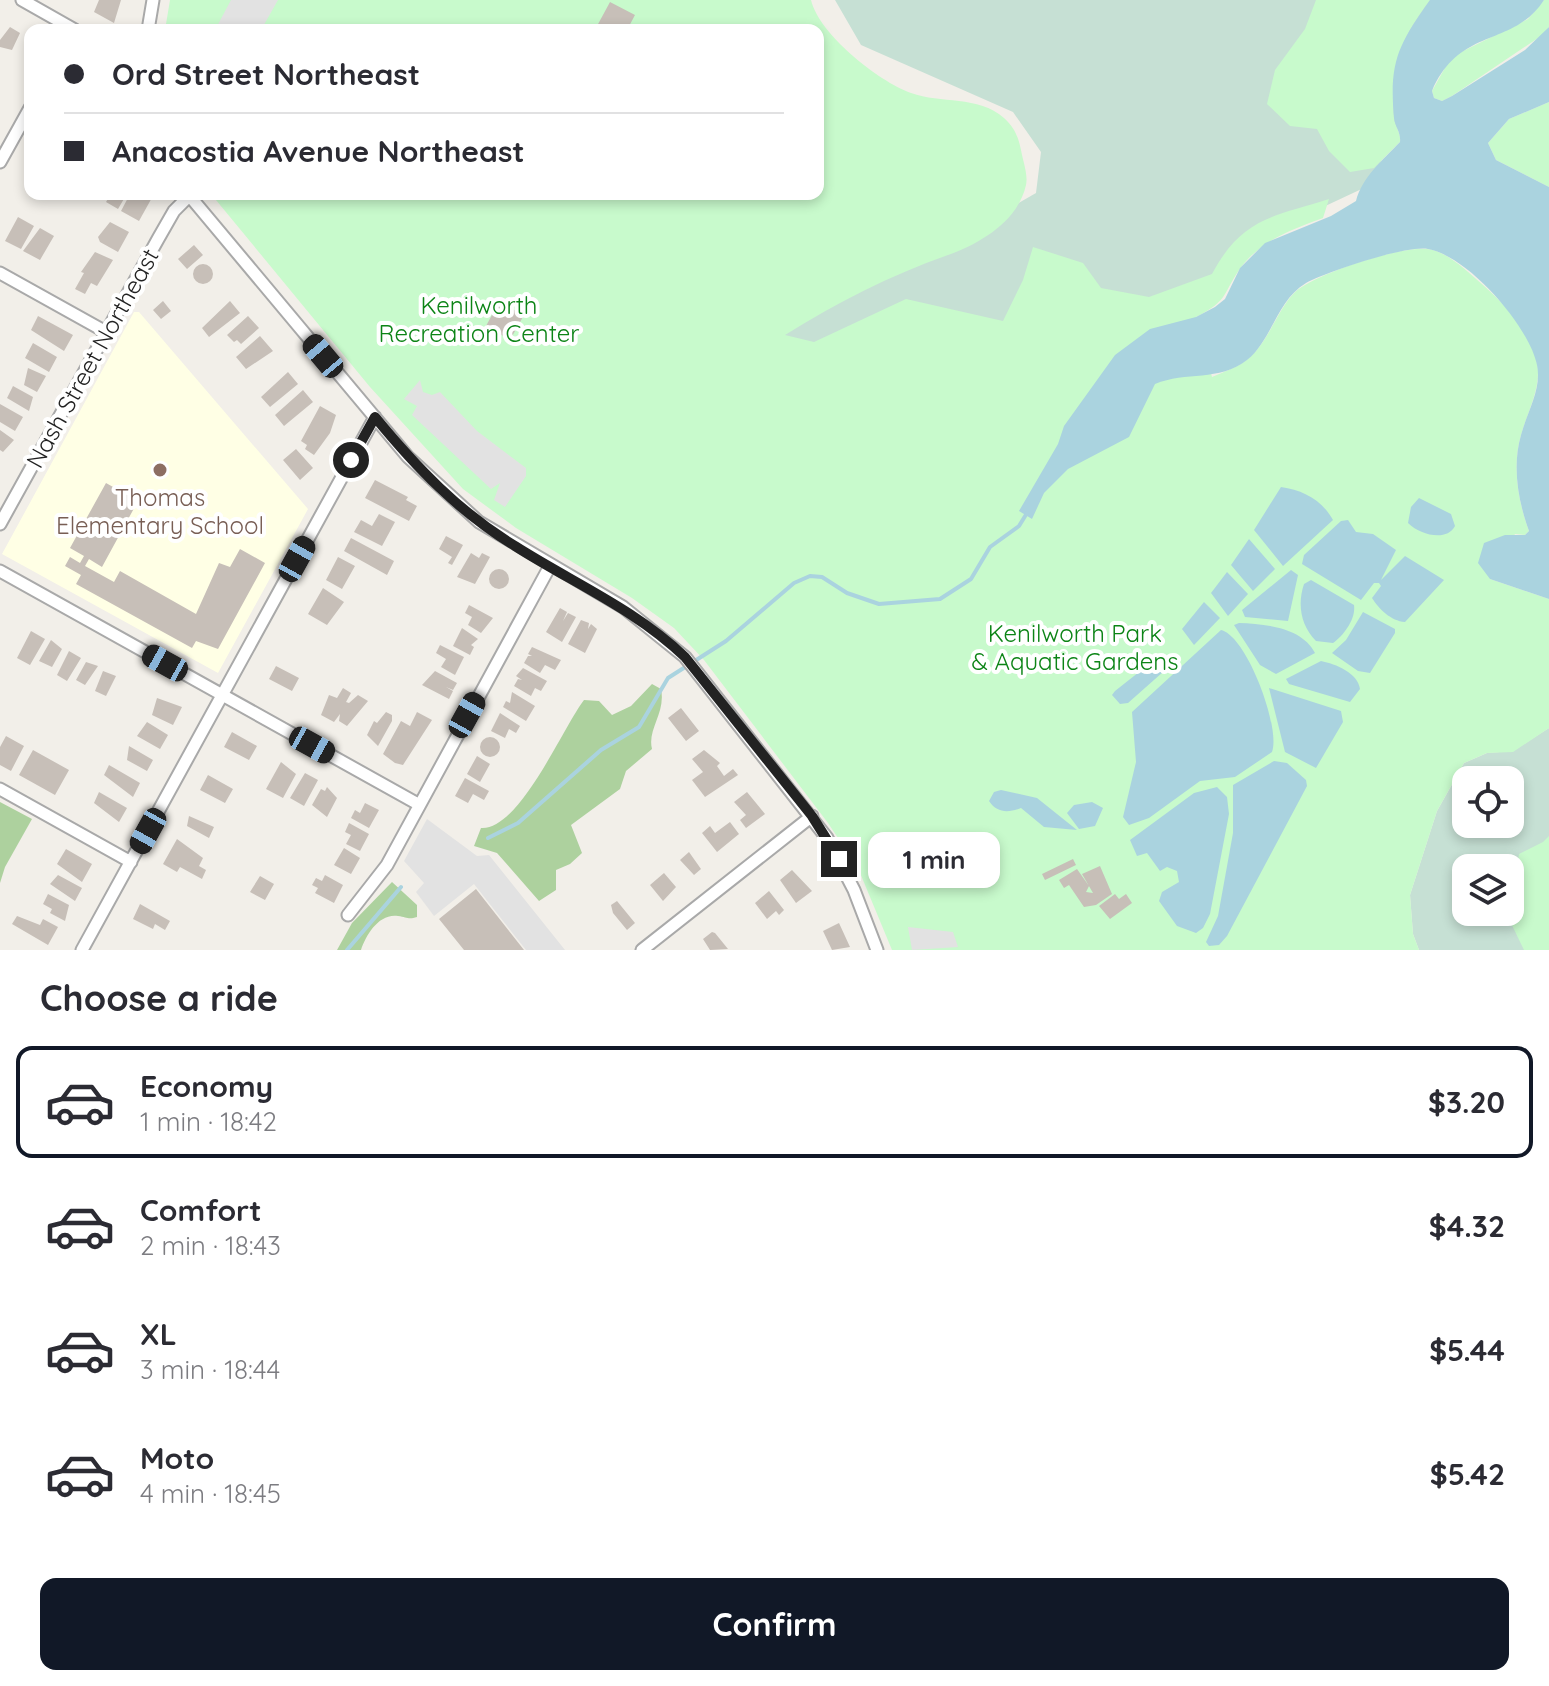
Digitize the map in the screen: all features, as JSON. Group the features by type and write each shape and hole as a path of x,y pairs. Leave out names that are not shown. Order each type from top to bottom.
{"street":[{"path":"22,0 64,24"},
{"path":"149,24 153,0"},
{"path":"0,162 24,119"},
{"name":"Nash Street Northeast","path":"0,524 174,211 184,200"},
{"path":"192,200 375,417 443,492 498,536 640,619 685,657 812,816 849,879 877,950"},
{"path":"0,273 106,332"},
{"path":"82,950 375,417"},
{"path":"348,915 387,865 550,566"},
{"path":"0,571 418,804"},
{"path":"0,789 131,862"},
{"path":"642,950 812,816"}],"shaded area":[{"path":"231,0 278,0 264,24 218,24"},
{"path":"835,0 1464,0 1368,186 1289,223 1143,334 742,360 817,301 892,276 1036,193 1041,152 1013,112 861,45"},
{"name":"Thomas Elementary School","path":"134,312 139,312 308,509 218,673 2,554"},
{"path":"420,380 423,392 432,395 440,392 477,431 526,468 526,476 505,507 494,500 500,483 491,489 412,415 417,406 404,399"},
{"path":"1549,728 1549,950 1419,950 1413,934 1410,895 1437,811 1452,784 1452,838 1524,838 1524,766 1462,766 1487,753 1513,751"},
{"path":"427,819 477,856 489,855 565,950 526,950 474,884 434,916 416,892 424,883 404,861"},
{"path":"908,927 953,932 958,947 912,950"}],"green space":[{"name":"Kenilworth Park & Aquatic Gardens","path":"170,0 811,0 823,24 166,24"},
{"path":"1316,0 1430,0 1404,42 1395,68 1394,118 1400,142 1374,168 1350,172 1329,151 1317,129 1290,126 1267,104 1275,70 1305,29"},
{"path":"1544,0 1549,0 1549,27 1541,36 1452,96 1442,101 1434,98 1432,91 1451,57 1528,19"},
{"name":"Kenilworth Park & Aquatic Gardens","path":"824,25 852,55 898,87 923,96 983,106 1004,118 1018,139 1026,185 1022,198 1007,220 985,237 864,290 785,335 814,342 906,299 1003,321 1023,280 1033,247 1083,263 1101,288 1149,297 1212,274 1235,241 1260,222 1329,199 1323,218 1289,231 1259,249 1242,266 1220,301 1196,317 1212,377 1238,366 1253,354 1295,292 1338,270 1379,256 1415,249 1435,251 1457,263 1492,293 1526,334 1538,370 1537,386 1521,435 1517,459 1519,496 1529,531 1525,535 1515,534 1490,579 1549,599 1549,728 1513,752 1487,753 1462,766 1452,766 1452,784 1437,811 1410,895 1413,934 1419,950 892,950 858,868 828,823 704,660 674,628 632,598 516,528 463,489 370,387 216,200 824,200"},
{"path":"1549,102 1549,187 1496,160 1488,143 1509,119"},
{"path":"652,684 661,689 662,698 652,735 652,749 626,771 620,789 571,825 582,853 570,864 556,870 556,890 539,901 497,853 474,846 481,828 495,825 524,796 584,700 599,701 612,715 631,706"},
{"path":"0,802 32,819 5,867 0,883"},
{"path":"1549,836 1549,950 1524,950 1512,926 1524,926 1524,854 1519,854"},
{"path":"392,882 417,905 417,917 385,918 370,932 361,950 337,950 352,923"}],"water":[{"path":"1430,0 1544,0 1517,25 1457,56 1444,70 1432,91 1434,98 1442,101 1452,96 1525,50 1549,27 1549,102 1509,119 1488,143 1496,160 1549,187 1549,599 1490,579 1478,563 1484,543 1505,535 1525,535 1529,531 1519,496 1517,471 1518,447 1537,383 1537,365 1532,349 1510,313 1478,278 1444,254 1428,249 1385,255 1306,283 1288,299 1263,342 1247,360 1214,374 1155,384 1129,437 1068,469 1044,493 1032,519 1019,511 1058,444 1064,426 1115,355 1150,329 1196,317 1215,307 1225,299 1240,268 1265,243 1331,216 1356,201 1368,177 1400,142 1394,118 1395,68 1403,42"},
{"path":"1281,487 1311,497 1333,520 1283,566 1254,530"},
{"path":"1419,498 1451,514 1455,526 1451,531 1433,535 1419,531 1408,523 1411,507"},
{"path":"1348,520 1356,532 1373,534 1396,550 1381,580 1405,556 1444,580 1405,622 1386,614 1372,598 1381,586 1379,583 1374,583 1361,600 1302,564 1304,555 1341,521"},
{"path":"1249,539 1275,569 1253,591 1231,565"},
{"path":"1291,570 1298,575 1288,621 1245,617 1242,610"},
{"path":"1227,572 1248,594 1228,616 1211,593"},
{"path":"1311,580 1354,605 1348,626 1333,643 1316,641 1304,622 1302,592 1304,584"},
{"path":"1204,602 1220,618 1194,645 1182,629"},
{"path":"1363,612 1395,629 1370,673 1358,671 1332,653 1346,640"},
{"path":"1239,623 1292,632 1309,644 1315,653 1276,674 1260,665 1234,625"},
{"path":"1221,630 1241,648 1260,684 1271,724 1272,752 1235,777 1200,781 1149,818 1129,825 1123,817 1136,762 1132,712"},
{"path":"1153,661 1163,672 1128,703 1120,704 1112,695 1115,691"},
{"path":"1321,661 1339,667 1355,678 1360,689 1350,702 1289,684 1286,679"},
{"path":"1269,688 1341,711 1343,722 1316,768 1285,752"},
{"path":"1274,761 1287,763 1306,780 1307,786 1227,936 1219,945 1209,946 1206,942 1218,916 1233,833 1233,785"},
{"path":"1217,787 1227,797 1229,814 1210,914 1203,928 1196,933 1177,926 1159,901 1162,892 1179,882 1177,871 1167,867 1160,871 1147,853 1137,856 1130,840 1194,793"},
{"path":"1001,790 1037,798 1077,830 1044,827 1021,808 999,810 989,801 994,792"},
{"path":"1092,802 1103,808 1095,826 1079,829 1067,813 1074,805"}],"building":[{"path":"99,0 121,0 114,23 94,12"},
{"path":"610,2 635,15 630,24 598,24"},
{"path":"10,27 20,33 12,50 0,47 0,40"},
{"path":"107,200 123,200 118,209"},
{"path":"127,200 151,200 139,221 121,211"},
{"path":"18,217 34,226 21,249 5,241"},
{"path":"110,222 129,232 118,252 100,242 98,237"},
{"path":"40,228 54,236 40,260 23,251"},
{"path":"194,245 203,255 187,269 178,259"},
{"path":"95,252 113,260 97,286 91,283 85,294 75,289 84,273 81,272"},
{"path":"199,264 207,264 213,274 207,284 199,284 193,278 193,270"},
{"path":"163,301 171,311 161,319 153,310"},
{"path":"230,301 240,313 209,337 202,328"},
{"path":"499,302 524,315 510,340 486,326"},
{"path":"38,316 73,335 64,351 31,330"},
{"path":"248,316 259,328 241,344 237,340 234,342 227,335"},
{"path":"260,336 273,351 246,369 236,357"},
{"path":"33,343 57,357 49,372 25,358"},
{"path":"28,368 46,376 37,392 24,385"},
{"path":"288,372 298,384 270,407 261,397"},
{"path":"13,386 33,397 29,411 7,398"},
{"path":"303,390 313,402 284,426 275,415"},
{"path":"0,404 23,417 15,431 0,422"},
{"path":"320,406 336,415 330,433 314,455 305,449 307,445 301,441"},
{"path":"0,430 14,440 3,452 0,450"},
{"path":"296,449 313,468 300,480 283,460"},
{"path":"375,480 408,497 406,500 417,506 409,521 365,498"},
{"path":"106,483 138,501 102,567 89,559 85,566 114,582 120,571 196,614 219,563 230,567 240,549 265,563 218,649 196,641 192,648 76,584 81,575 65,566 70,557 80,563 84,556 70,548"},
{"path":"379,514 395,522 382,546 354,532 361,520 372,526"},
{"path":"446,536 463,545 452,565 448,563 452,557 439,549"},
{"path":"351,538 394,561 387,575 344,551"},
{"path":"471,553 479,558 482,553 490,557 475,584 457,577"},
{"path":"338,557 355,566 342,589 326,580"},
{"path":"499,569 506,572 509,579 506,586 499,589 492,586 489,579 492,572"},
{"path":"323,588 344,602 327,625 308,614"},
{"path":"469,605 493,618 481,633 468,625 472,617 465,613"},
{"path":"560,608 567,612 563,621 568,613 576,617 562,642 546,632"},
{"path":"581,620 589,623 588,629 591,624 597,629 585,653 568,644"},
{"path":"462,628 478,639 471,645 474,647 470,655 453,646"},
{"path":"31,631 45,639 30,665 17,658"},
{"path":"51,640 62,649 52,667 39,661"},
{"path":"440,645 464,657 455,675 441,667 446,659 436,653"},
{"path":"532,647 561,660 555,670 545,665 540,673 524,663 528,656 532,656 528,654"},
{"path":"69,651 81,658 67,681 57,675"},
{"path":"86,662 98,666 85,685 76,680"},
{"path":"276,666 299,678 292,691 269,679"},
{"path":"523,668 547,681 541,691 535,688 531,696 514,686 518,679 522,680 516,676"},
{"path":"103,671 116,676 106,696 95,691"},
{"path":"435,671 457,683 453,690 446,687 453,691 449,699 422,685"},
{"path":"343,688 351,693 346,702 358,695 368,701 347,726 339,721 340,714 334,722 321,715 329,695 337,698"},
{"path":"512,692 535,706 526,721 503,707 506,701 510,703"},
{"path":"157,698 182,707 173,725 152,715"},
{"path":"681,708 699,731 686,741 668,718"},
{"path":"386,712 392,715 392,721 378,746 367,735 374,721 377,723"},
{"path":"417,712 432,720 403,765 395,763 383,754 401,721 410,726"},
{"path":"500,713 520,726 516,733 509,729 505,738 491,731"},
{"path":"147,722 168,735 160,749 137,736"},
{"path":"232,732 257,746 249,760 224,747"},
{"path":"6,736 24,746 11,771 0,765 0,747"},
{"path":"490,737 497,740 500,747 497,754 490,757 483,754 480,747 483,740"},
{"path":"129,746 153,760 147,771 127,760"},
{"path":"33,750 69,770 55,795 19,775"},
{"path":"704,750 720,763 717,766 724,776 733,769 738,775 705,797 692,780 703,772 692,759"},
{"path":"477,756 490,764 480,782 467,774"},
{"path":"281,762 296,774 283,798 266,789"},
{"path":"109,765 140,783 133,797 104,775"},
{"path":"305,773 318,780 304,806 290,798"},
{"path":"208,775 233,789 225,803 200,790"},
{"path":"465,778 489,791 484,800 473,794 468,803 455,796"},
{"path":"327,787 337,798 327,817 312,805 321,789 325,791"},
{"path":"99,792 127,808 119,822 94,803"},
{"path":"747,792 765,814 746,828 740,820 746,815 734,802"},
{"path":"365,803 379,810 369,828 351,818 355,810 360,813"},
{"path":"189,816 214,827 209,838 187,826"},
{"path":"730,822 739,834 717,852 702,833 710,826 715,833"},
{"path":"349,823 369,834 360,851 346,844 351,835 345,832"},
{"path":"177,839 203,858 199,866 206,870 202,879 180,867 177,872 163,864"},
{"path":"344,848 360,858 351,874 334,865"},
{"path":"66,849 92,864 82,882 57,864"},
{"path":"689,852 701,869 694,875 680,860"},
{"path":"1073,859 1076,865 1045,880 1042,874"},
{"path":"1100,866 1112,894 1096,905 1084,907 1069,885 1064,888 1059,880 1077,869 1089,886 1082,874"},
{"path":"792,870 812,891 796,903 780,880"},
{"path":"664,873 676,887 663,901 650,885"},
{"path":"58,875 82,888 75,901 50,884"},
{"path":"325,875 343,885 334,903 315,893 318,888 312,885 316,878 322,881"},
{"path":"260,876 274,884 265,900 250,892"},
{"path":"476,889 524,950 464,950 439,919"},
{"path":"769,891 784,910 779,915 776,911 767,919 755,903"},
{"path":"48,894 69,905 65,921 50,913 52,909 43,904"},
{"path":"1115,894 1119,899 1126,894 1132,903 1110,919 1099,906"},
{"path":"617,901 635,923 627,930 613,913 611,905"},
{"path":"140,904 170,921 165,930 155,924 153,929 133,919"},
{"path":"17,916 40,925 43,919 58,927 48,945 12,924"},
{"path":"839,923 850,947 832,950 823,931"},
{"path":"712,932 728,949 710,950 703,939"}],"waterway":[{"path":"488,838 518,823 601,750 639,727 668,678 726,641 794,583 810,576 822,577 847,593 879,604 940,599 971,579 990,547 1019,526 1027,513"},
{"path":"347,950 401,887"}],"place":[{"name":"Thomas Elementary School","path":"160,470"}],"route":[{"path":"351,460 375,417 431,481 479,522 518,548 623,607 662,635 685,657 812,816 839,859"}],"park label":[{"name":"Kenilworth Recreation Center","path":"479,319"}]}
